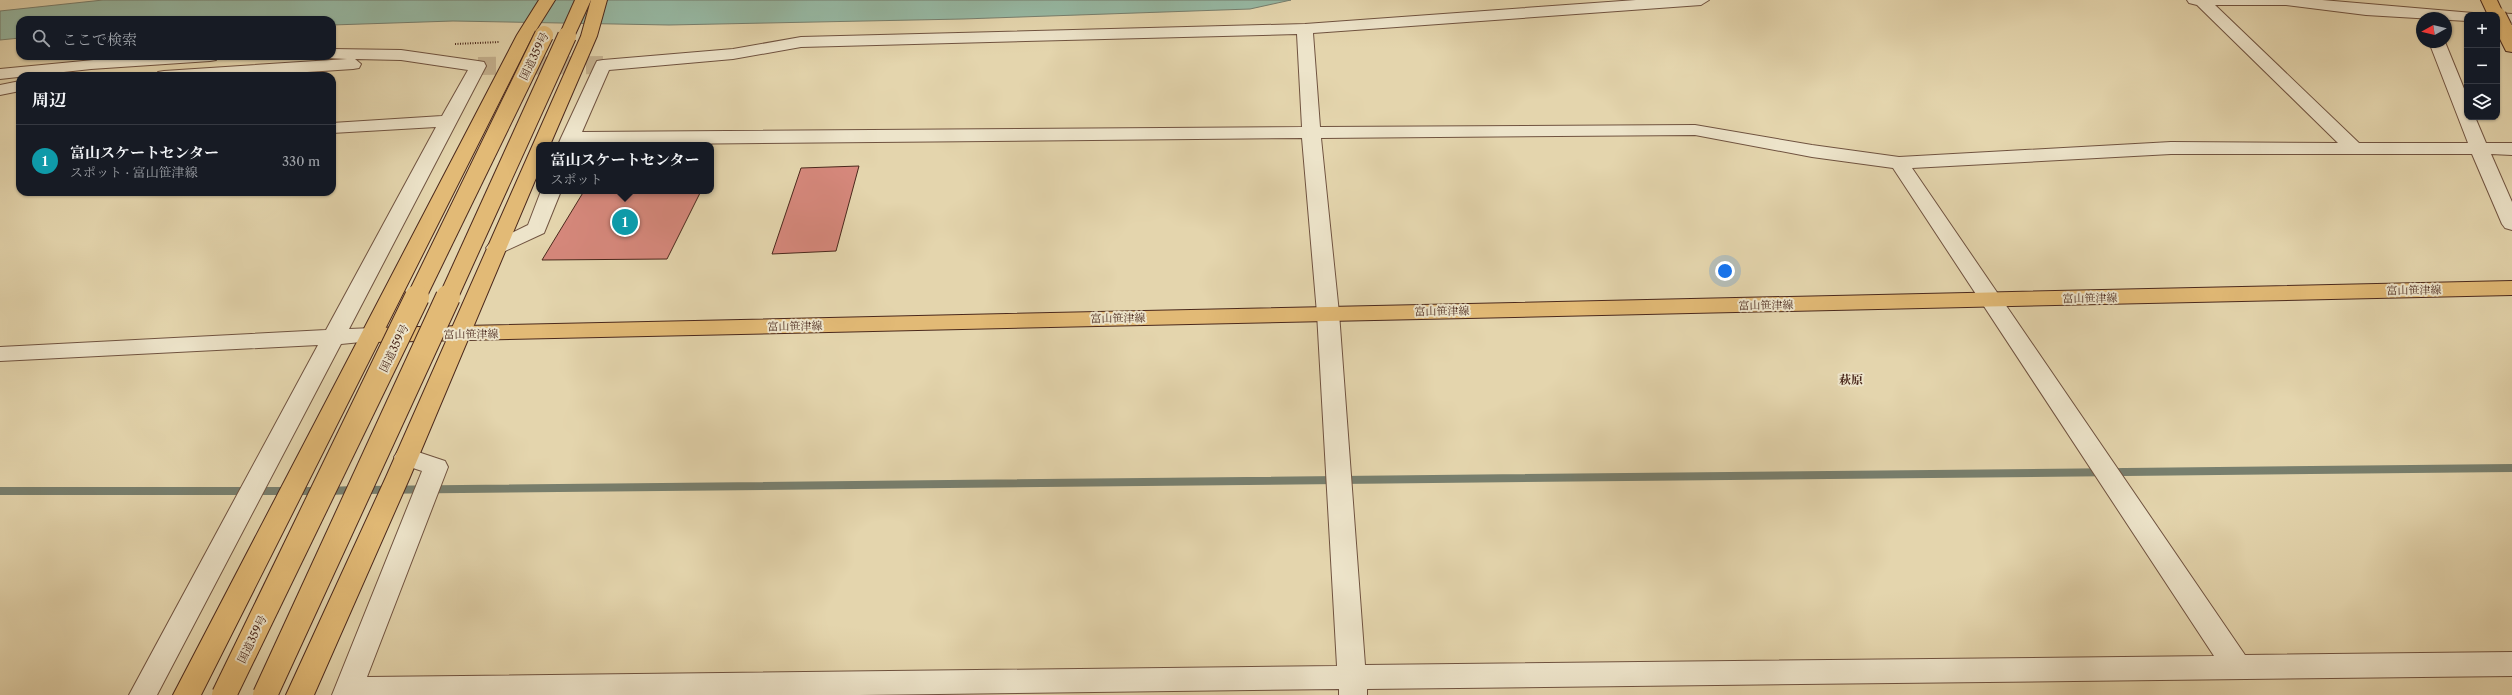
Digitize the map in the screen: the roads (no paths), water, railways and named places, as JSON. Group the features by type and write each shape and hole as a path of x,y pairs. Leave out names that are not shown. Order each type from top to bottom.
{"main road":[{"path":"187,695 373,335 525,35 547,0"},
{"name":"国道359号","path":"224,695 561,0"},
{"name":"国道359号","path":"265,695 342,532 583,0"},
{"path":"542,142 589,36 599,0"},
{"path":"2489,0 2501,19 2512,47"},
{"path":"300,695 402,467 536,156"},
{"name":"富山笹津線","path":"373,335 2512,288"}],"street":[{"path":"1701,0 1305,30 801,42 733,54 603,65 568,141 1695,130 1812,151 1899,163 2070,152 2171,148 2512,149"},
{"path":"2194,0 2283,0 2416,15"},
{"path":"2201,0 2355,149"},
{"path":"2462,0 2466,12"},
{"path":"2452,16 2464,16"},
{"path":"1305,30 1311,134 1328,314 1352,686"},
{"path":"2439,48 2479,149 2512,224"},
{"path":"143,695 478,66 401,55 336,54"},
{"path":"18,72 91,64 150,60"},
{"path":"226,72 381,62 473,74"},
{"path":"0,74 16,72"},
{"path":"0,90 16,87"},
{"path":"336,128 448,121"},
{"path":"1899,163 2237,667"},
{"path":"496,248 537,229 550,194"},
{"path":"0,354 373,335"},
{"path":"402,467 436,467 348,692 1352,686 2237,667 2512,664"}],"waterway":[{"path":"364,490 2512,468"},
{"path":"328,491 354,490"},
{"path":"0,491 318,491"}],"tunnel":[{"path":"478,66 603,65"}],"place":[{"name":"富山スケートセンター","path":"625,222"}],"district":[{"name":"萩原","path":"1851,379"}]}
